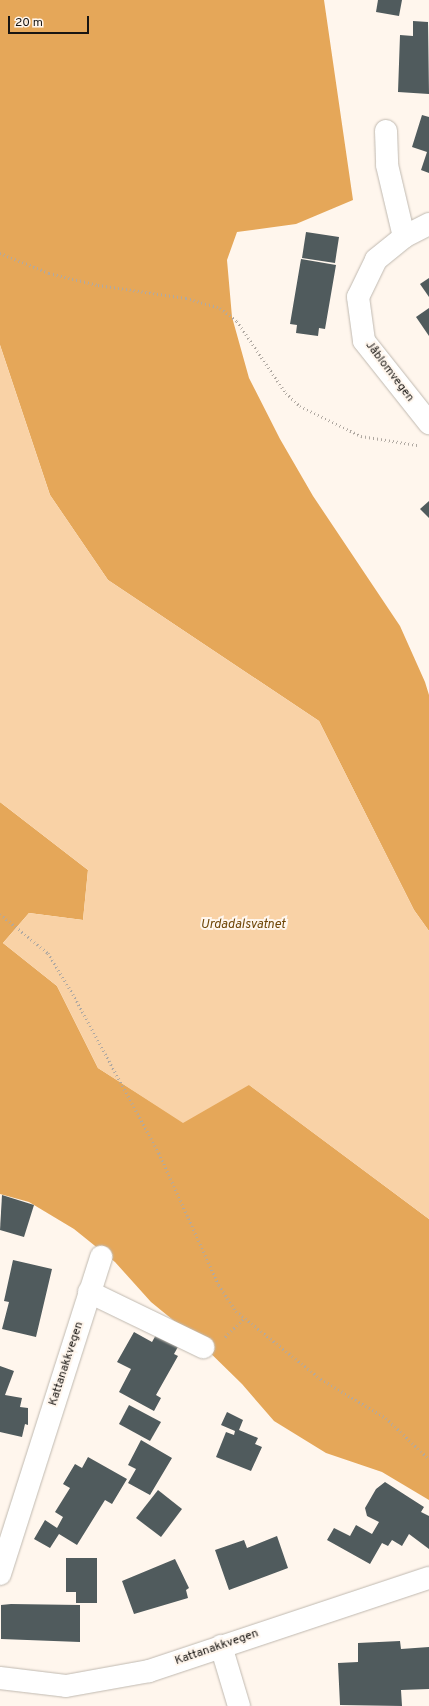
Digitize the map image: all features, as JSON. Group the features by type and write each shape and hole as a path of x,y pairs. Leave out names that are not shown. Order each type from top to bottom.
{"street":[{"path":"386,131 387,165 404,237"},
{"name":"Jåblomvegen","path":"429,224 404,237 376,260 358,297 364,341 429,423"},
{"name":"Kattanakkvegen","path":"0,1574 101,1257"},
{"path":"89,1292 203,1347"},
{"name":"Kattanakkvegen","path":"0,1678 66,1686 149,1672 221,1646 429,1578"},
{"path":"221,1646 238,1706"}],"path":[{"path":"0,253 34,268 91,284 209,303 237,321 286,393 300,406 361,436 423,445"},
{"path":"0,914 48,953 73,994 159,1153 219,1285 236,1311 321,1379 386,1418 429,1459"}],"shaded area":[{"path":"0,0 324,0 353,200 296,224 237,232 227,260 232,317 249,378 280,439 313,496 400,626 425,682 429,695 429,931 414,910 319,721 108,580 50,495 0,345"},
{"path":"0,802 88,870 83,920 29,913 3,943 57,986 98,1068 183,1122 248,1084 429,1219 429,1500 382,1472 326,1453 274,1421 242,1384 195,1338 151,1302 115,1262 74,1229 29,1202 0,1194"}],"water":[{"name":"Urdadalsvatnet","path":"0,345 50,495 108,580 319,721 414,910 429,931 429,1219 249,1085 183,1123 98,1068 57,986 3,943 29,913 83,920 88,870 0,802"}],"building":[{"path":"378,0 402,0 399,16 376,12"},
{"path":"413,21 428,22 429,94 398,92 400,35 413,36"},
{"path":"422,115 429,117 429,173 421,170 427,152 412,147"},
{"path":"306,232 339,237 335,263 302,258"},
{"path":"301,259 336,265 325,329 319,328 318,336 296,333 297,325 290,324"},
{"path":"429,278 429,297 420,284"},
{"path":"429,308 429,336 416,317"},
{"path":"429,501 429,518 420,509"},
{"path":"2,1195 34,1205 24,1237 0,1230"},
{"path":"13,1260 52,1269 36,1337 2,1329 9,1302 4,1301"},
{"path":"134,1332 152,1342 157,1333 179,1345 174,1354 178,1356 156,1395 161,1398 154,1411 119,1392 131,1369 117,1362"},
{"path":"0,1366 14,1371 5,1395 22,1398 20,1407 28,1408 28,1425 25,1424 22,1437 0,1432"},
{"path":"129,1405 161,1422 150,1441 119,1424"},
{"path":"227,1412 243,1420 239,1430 258,1438 255,1444 262,1447 251,1471 216,1457 226,1432 234,1435 235,1431 221,1425"},
{"path":"141,1440 172,1458 150,1495 128,1483 136,1469 128,1465"},
{"path":"88,1457 127,1479 112,1504 105,1500 77,1545 59,1534 50,1548 34,1539 45,1520 57,1528 63,1517 55,1512 70,1488 63,1484 75,1464 82,1468"},
{"path":"385,1482 424,1507 421,1512 429,1516 429,1549 409,1534 402,1546 392,1540 388,1546 382,1543 370,1564 327,1540 334,1528 350,1536 356,1525 372,1534 379,1522 367,1516 365,1508 376,1489"},
{"path":"158,1490 182,1509 161,1537 136,1518"},
{"path":"277,1536 288,1568 229,1590 215,1550 244,1540 247,1548"},
{"path":"66,1558 97,1558 97,1603 76,1603 76,1592 66,1592"},
{"path":"175,1559 189,1588 186,1590 188,1598 134,1614 122,1581"},
{"path":"1,1605 80,1605 80,1642 1,1639"},
{"path":"400,1641 401,1649 429,1647 429,1689 401,1690 402,1706 340,1705 338,1663 358,1662 358,1643"}]}
